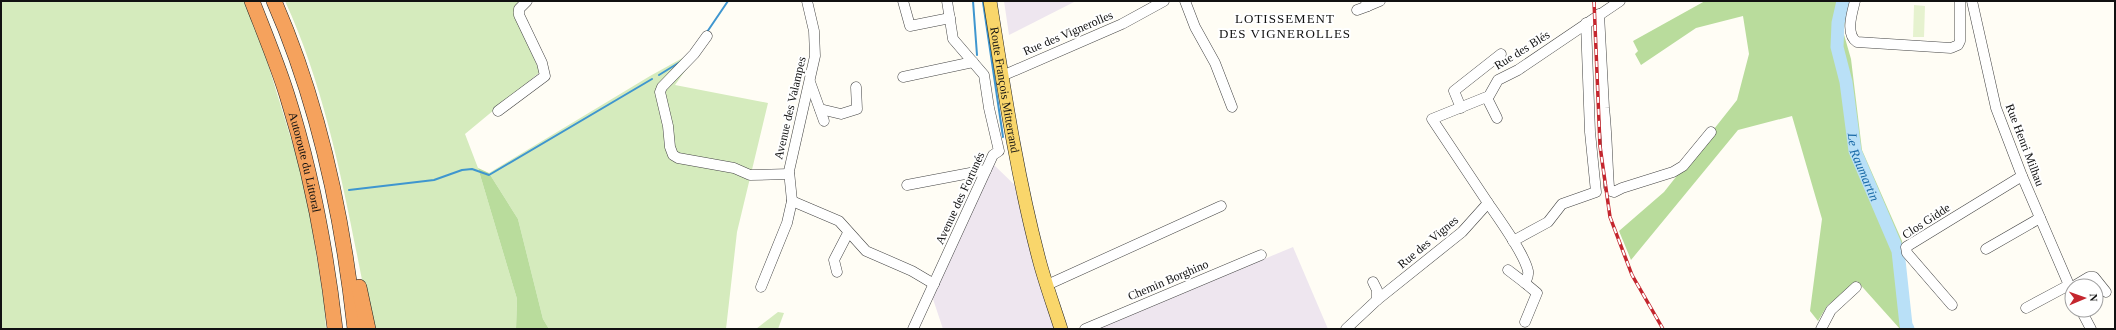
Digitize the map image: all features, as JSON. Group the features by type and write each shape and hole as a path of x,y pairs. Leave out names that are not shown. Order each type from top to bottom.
{"highway":[{"name":"Autoroute du Littoral","path":"252,1 287,94 307,165 321,232 331,296 334,329"},
{"name":"Autoroute du Littoral","path":"274,1 296,54 328,169 338,216 355,329"},
{"path":"296,54 322,121 344,208 368,329"}],"main road":[{"name":"Route François Mitterrand","path":"990,1 1020,178 1040,263 1061,329"}],"street":[{"path":"498,111 545,76 542,62 519,15 519,9 527,1"},
{"name":"Avenue des Valampes","path":"761,287 787,223 792,201 789,174 816,56 814,31 807,1"},
{"path":"903,1 910,26 950,18"},
{"path":"903,77 973,62 953,39 947,1"},
{"name":"Rue des Vignerolles","path":"1002,76 1122,24 1164,1"},
{"path":"1185,1 1196,27 1215,63 1232,107"},
{"path":"1357,10 1367,3 1380,1"},
{"name":"Rue des Blés","path":"1487,98 1491,95 1498,80 1518,70 1620,1"},
{"path":"1855,1 1850,32 1852,38 1857,42 1951,48 1958,45 1960,41 1960,1"},
{"name":"Rue Henri Milhau","path":"1972,1 1996,108 2022,176 2067,278"},
{"path":"1599,14 1609,187 1613,192 1673,172 1683,166 1711,132"},
{"path":"1513,241 1548,222 1562,204 1596,192 1590,132 1586,23"},
{"path":"707,36 694,54 662,87 660,92 672,155 678,158 734,168 750,175 789,174"},
{"path":"1461,108 1454,91 1501,54"},
{"name":"Avenue des Fortunés","path":"913,329 993,155 999,151 989,108 984,75 973,62"},
{"path":"810,82 824,121"},
{"path":"820,110 841,114 857,109 856,87"},
{"path":"1497,118 1487,98 1432,119 1513,241 1528,272 1525,283"},
{"path":"1590,132 1605,131"},
{"path":"907,185 986,170"},
{"name":"Clos Gidde","path":"1952,305 1907,253 1906,247 2022,176"},
{"path":"792,201 839,221 848,233 866,251 912,271 934,284"},
{"name":"Rue des Vignes","path":"1346,329 1377,300 1462,232 1488,203"},
{"path":"1047,285 1221,206"},
{"path":"1986,249 2040,218"},
{"path":"837,272 834,260 848,233"},
{"name":"Chemin Borghino","path":"1085,329 1261,255"},
{"path":"1508,270 1536,291 1537,295 1524,322"},
{"path":"1373,282 1377,290 1377,300"},
{"path":"1821,329 1831,310 1856,287"},
{"path":"2026,308 2064,291"},
{"path":"2085,318 2090,329"}],"shaded area":[{"path":"1004,1 1076,1 1009,35"},
{"path":"992,163 1024,194 1061,329 943,329 932,296"},
{"path":"1293,247 1328,329 1096,329"}],"green space":[{"path":"1,1 245,1 267,61 305,184 324,302 326,329 1,329"},
{"path":"285,1 529,1 513,12 540,72 465,134 478,168 517,299 516,329 372,329 338,162 315,80"},
{"path":"1705,1 1849,1 1843,31 1851,59 1862,150 1902,241 1911,329 1900,329 1857,281 1827,306 1818,321 1810,311 1822,219 1792,116 1738,130 1631,260 1619,231 1664,192 1737,100 1749,54 1743,16 1696,28 1641,65 1635,54 1638,51 1633,41"},
{"path":"1914,5 1925,6 1924,37 1913,37"},
{"path":"710,36 675,85 768,103 737,232 726,329 549,329 543,319 518,219 489,173 650,76 688,55"},
{"path":"478,168 489,173 518,219 543,319 549,329 516,329 517,299"},
{"path":"778,312 784,313 778,329 756,329"}],"waterway":[{"path":"707,32 728,1"},
{"path":"973,1 977,55"},
{"name":"Le Raumartin","path":"1843,1 1838,23 1837,47 1846,82 1855,151 1898,251 1906,325 1908,329"},
{"path":"983,2 1003,137"},
{"path":"659,75 680,62"},
{"path":"349,190 434,180 462,170 472,169 489,175 652,79"}],"railway":[{"path":"1594,1 1600,146 1610,217 1632,275 1663,329"}],"district":[{"name":"LOTISSEMENT DES VIGNEROLLES","path":"1285,26"}]}
